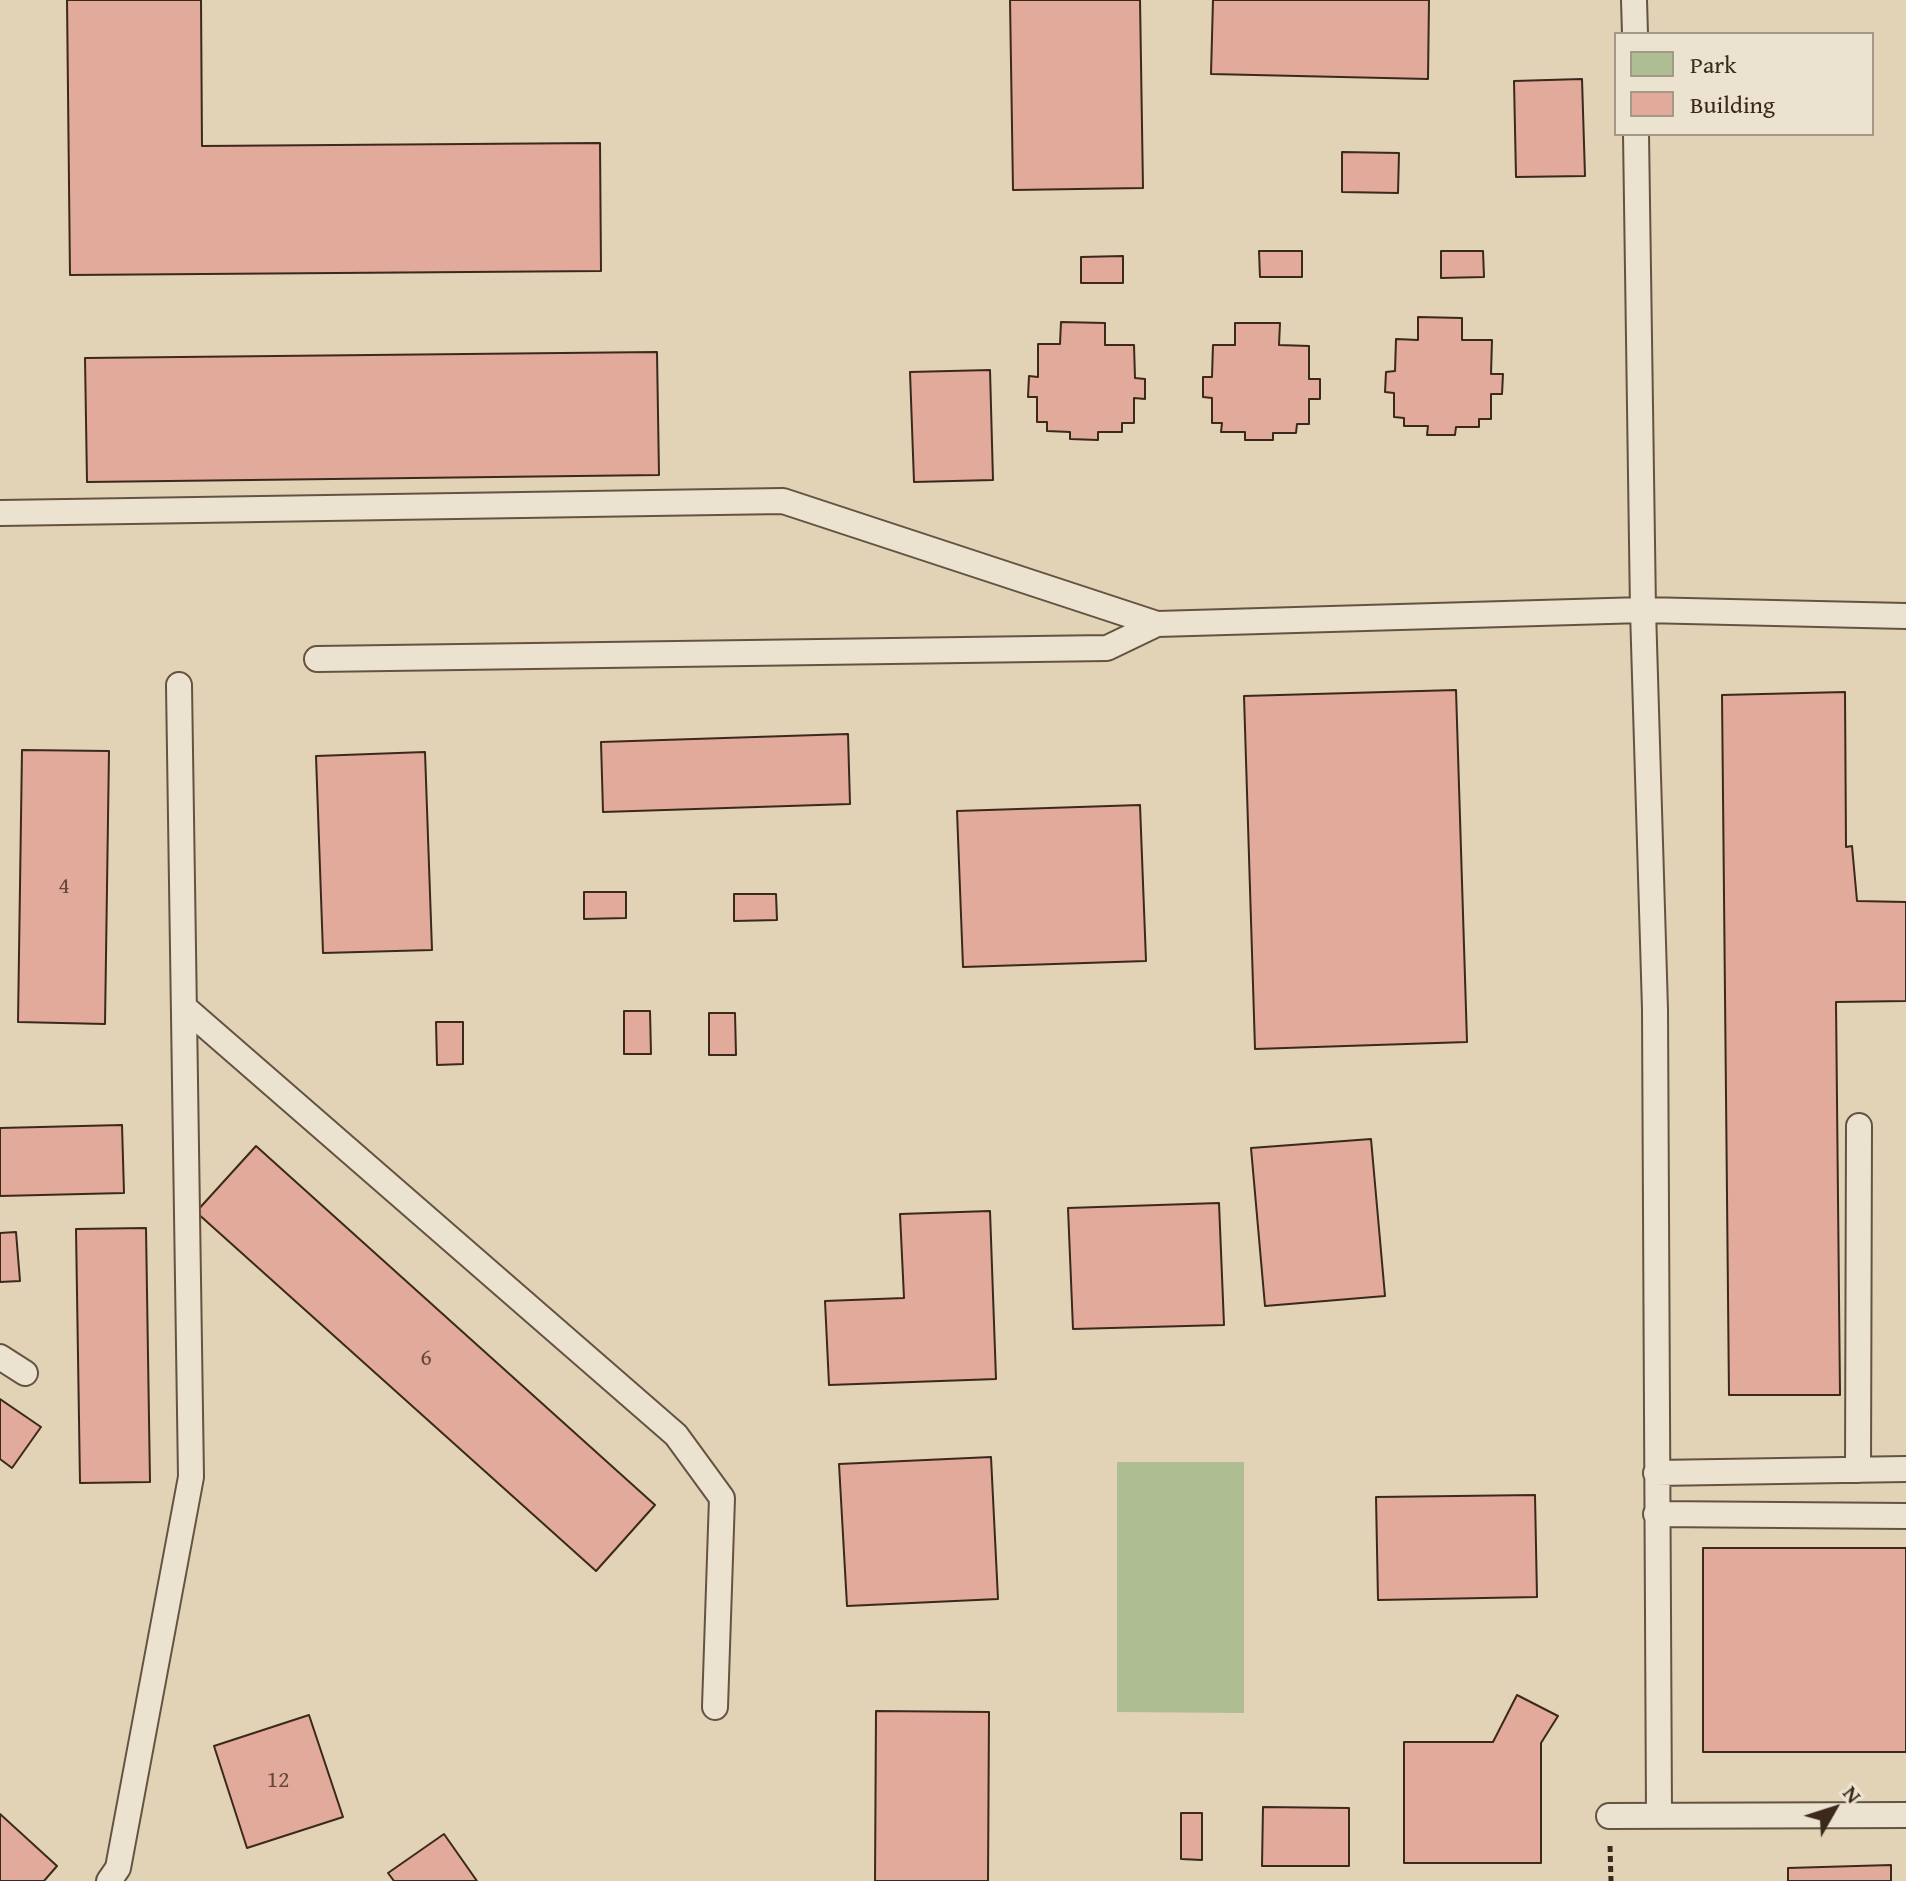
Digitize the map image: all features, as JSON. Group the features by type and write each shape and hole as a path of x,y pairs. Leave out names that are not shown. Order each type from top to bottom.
{"lane":[{"path":"1634,0 1635,32"},
{"path":"1636,136 1643,610 1655,1009 1659,1815"},
{"path":"0,513 783,501 1157,624 1643,610 1906,616"},
{"path":"317,659 1107,648 1157,624"},
{"path":"109,1881 118,1868 191,1477 179,685"},
{"path":"184,1007 676,1435 722,1498 715,1707"},
{"path":"1858,1470 1859,1126"},
{"path":"0,1357 25,1373"},
{"path":"1656,1473 1906,1469"},
{"path":"1656,1514 1906,1516"},
{"path":"1609,1816 1906,1815"}],"green space":[{"path":"1117,1462 1244,1462 1244,1713 1117,1712"}],"building":[{"path":"67,0 201,0 202,146 600,143 601,271 70,275"},
{"path":"1010,0 1140,0 1143,188 1013,190"},
{"path":"1213,0 1429,0 1428,79 1211,74"},
{"path":"1582,79 1585,176 1516,177 1514,81"},
{"path":"1342,152 1399,153 1398,193 1342,192"},
{"path":"1259,251 1302,251 1302,277 1260,277"},
{"path":"1441,251 1483,251 1484,277 1441,278"},
{"path":"1123,256 1123,283 1081,283 1081,257"},
{"path":"1418,317 1462,318 1462,340 1492,340 1491,374 1503,374 1502,394 1491,394 1491,419 1479,419 1479,427 1456,427 1455,435 1427,435 1428,426 1404,426 1404,418 1394,417 1394,393 1385,392 1386,372 1395,371 1396,339 1418,340"},
{"path":"1061,322 1105,323 1105,345 1134,345 1135,378 1145,379 1145,399 1134,398 1134,423 1122,423 1122,432 1098,432 1098,440 1070,439 1070,432 1047,431 1047,422 1037,422 1037,397 1028,397 1029,376 1038,377 1038,344 1060,344"},
{"path":"1235,323 1280,323 1279,345 1309,346 1309,379 1320,379 1320,399 1309,399 1309,424 1297,424 1296,433 1273,433 1273,440 1245,440 1245,432 1221,432 1222,423 1212,423 1212,398 1203,397 1203,377 1212,377 1213,345 1235,345"},
{"path":"657,352 659,475 87,482 85,358"},
{"path":"990,370 993,480 914,482 910,372"},
{"path":"1456,690 1467,1042 1255,1049 1244,696"},
{"path":"1845,692 1846,847 1852,846 1857,901 1906,902 1906,1001 1836,1002 1840,1395 1729,1395 1722,695"},
{"path":"848,734 850,804 603,812 601,742"},
{"path":"22,750 109,751 105,1024 18,1022"},
{"path":"425,752 432,950 323,953 316,756"},
{"path":"1140,805 1146,961 963,967 957,811"},
{"path":"584,892 626,892 626,918 584,919"},
{"path":"734,894 776,894 777,920 734,921"},
{"path":"624,1011 650,1011 651,1054 624,1054"},
{"path":"709,1013 735,1013 736,1055 709,1055"},
{"path":"436,1022 463,1022 463,1064 437,1065"},
{"path":"122,1125 124,1193 0,1196 0,1128"},
{"path":"1371,1139 1385,1296 1265,1306 1251,1148"},
{"path":"256,1146 655,1505 596,1571 196,1212"},
{"path":"1219,1203 1224,1325 1073,1329 1068,1208"},
{"path":"990,1211 996,1379 829,1385 825,1301 904,1298 900,1214"},
{"path":"146,1228 150,1482 80,1483 76,1229"},
{"path":"16,1232 20,1281 0,1282 0,1233"},
{"path":"0,1399 41,1427 12,1468 0,1459"},
{"path":"991,1457 998,1599 847,1606 839,1464"},
{"path":"1535,1495 1537,1597 1378,1600 1376,1497"},
{"path":"1703,1548 1906,1548 1906,1752 1703,1752"},
{"path":"1517,1695 1558,1716 1541,1743 1541,1863 1404,1863 1404,1742 1493,1742"},
{"path":"876,1711 989,1712 988,1881 875,1881"},
{"path":"309,1715 343,1817 247,1848 214,1746"},
{"path":"1263,1807 1349,1808 1349,1866 1262,1866"},
{"path":"1181,1813 1202,1813 1202,1860 1181,1859"},
{"path":"0,1814 57,1866 44,1881 0,1881"},
{"path":"444,1834 477,1881 394,1881 388,1873"},
{"path":"1891,1865 1891,1881 1788,1881 1788,1868"}]}
